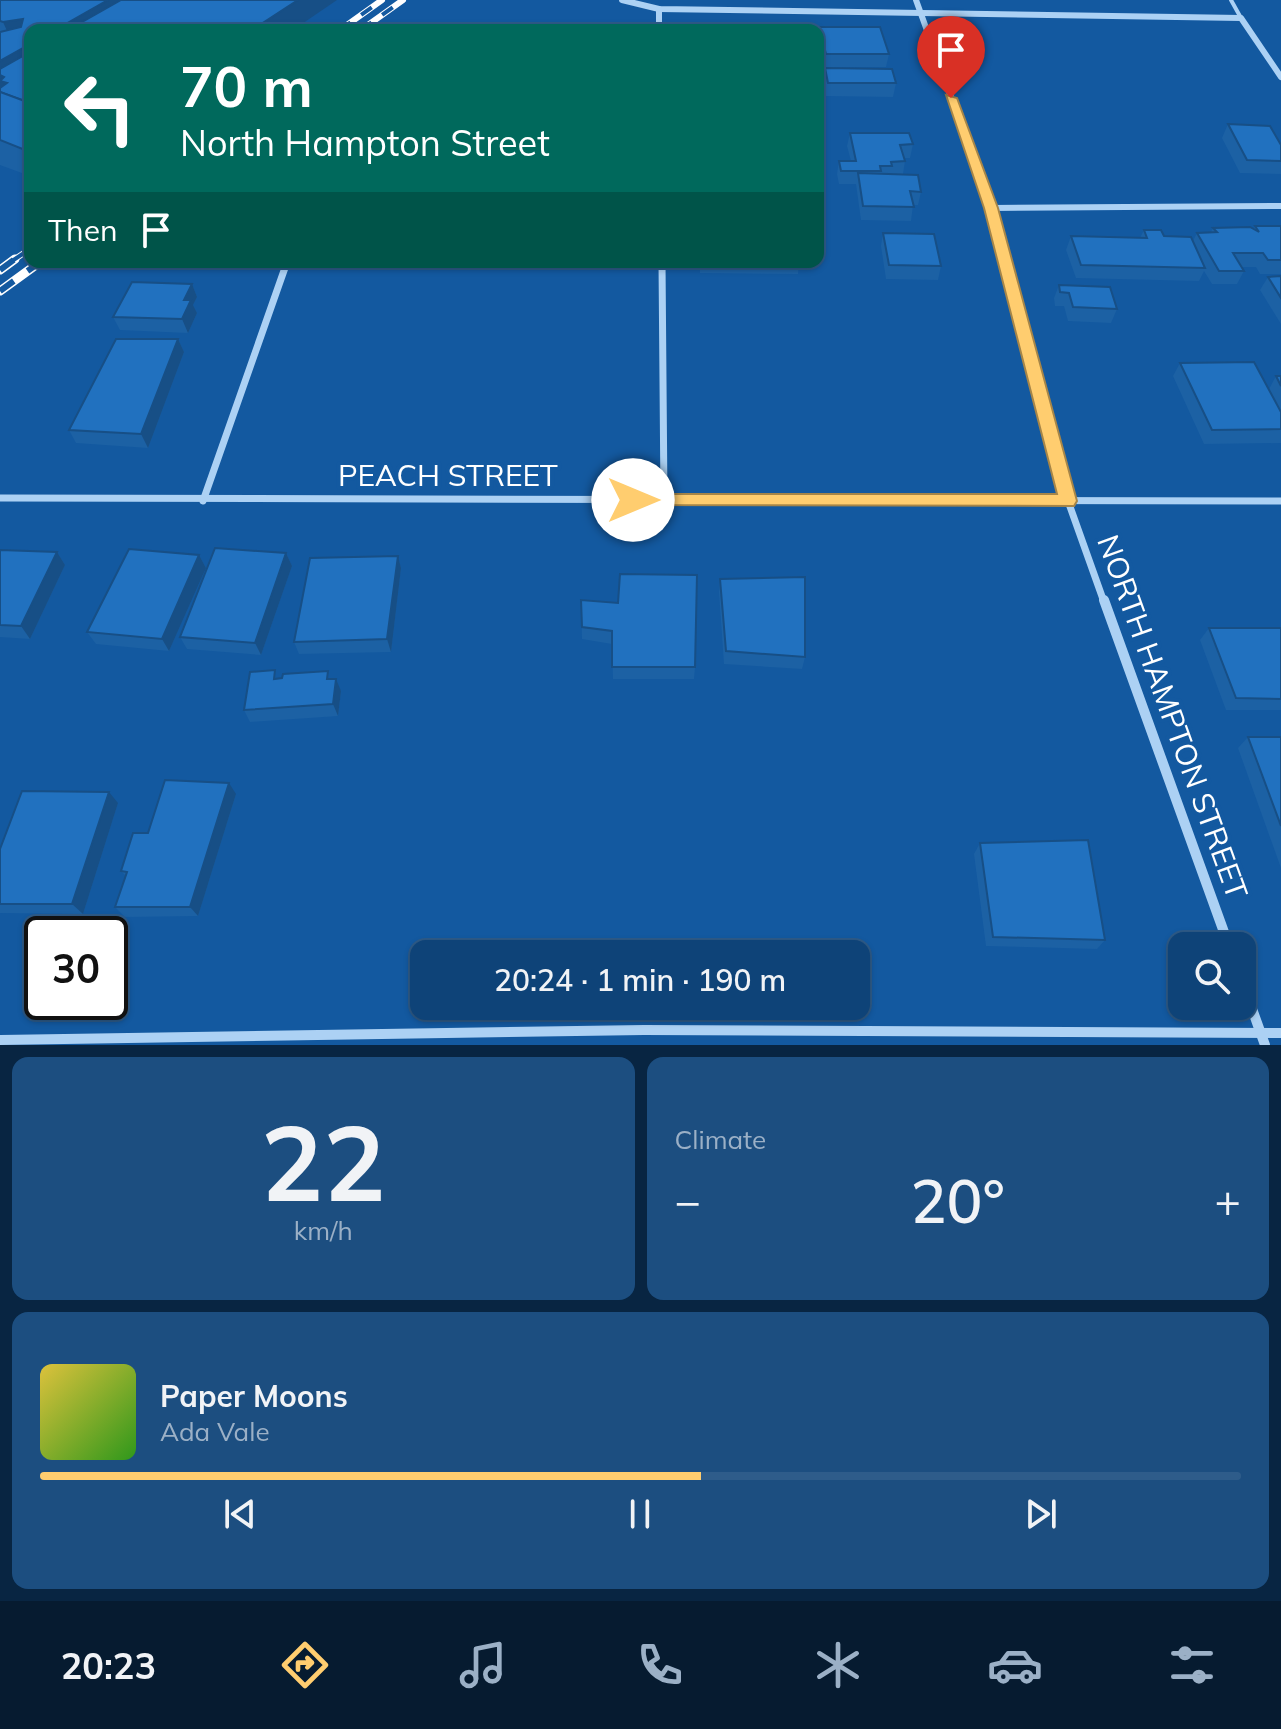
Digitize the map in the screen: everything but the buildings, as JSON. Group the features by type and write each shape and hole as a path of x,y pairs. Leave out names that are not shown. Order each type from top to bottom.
{"street":[{"path":"622,0 659,9 1241,18 1281,77"},
{"name":"NORTH HAMPTON STREET","path":"916,0 991,208 1068,501 1224,932"},
{"path":"659,9 659,24"},
{"path":"991,208 1281,206"},
{"path":"203,501 285,268"},
{"path":"662,268 664,500"},
{"name":"PEACH STREET","path":"0,498 203,501 1281,501"},
{"path":"1256,1020 1263,1039"},
{"path":"0,1040 644,1030 1263,1039 1281,1033"}],"lane":[{"path":"1231,0 1241,18"}],"railway":[{"path":"348,24 382,0"},
{"path":"369,24 403,0"},
{"path":"15,259 24,253"},
{"path":"0,270 15,259"},
{"path":"0,291 32,268"}],"route":[{"path":"633,500 1068,501 991,208 951,98"}]}
